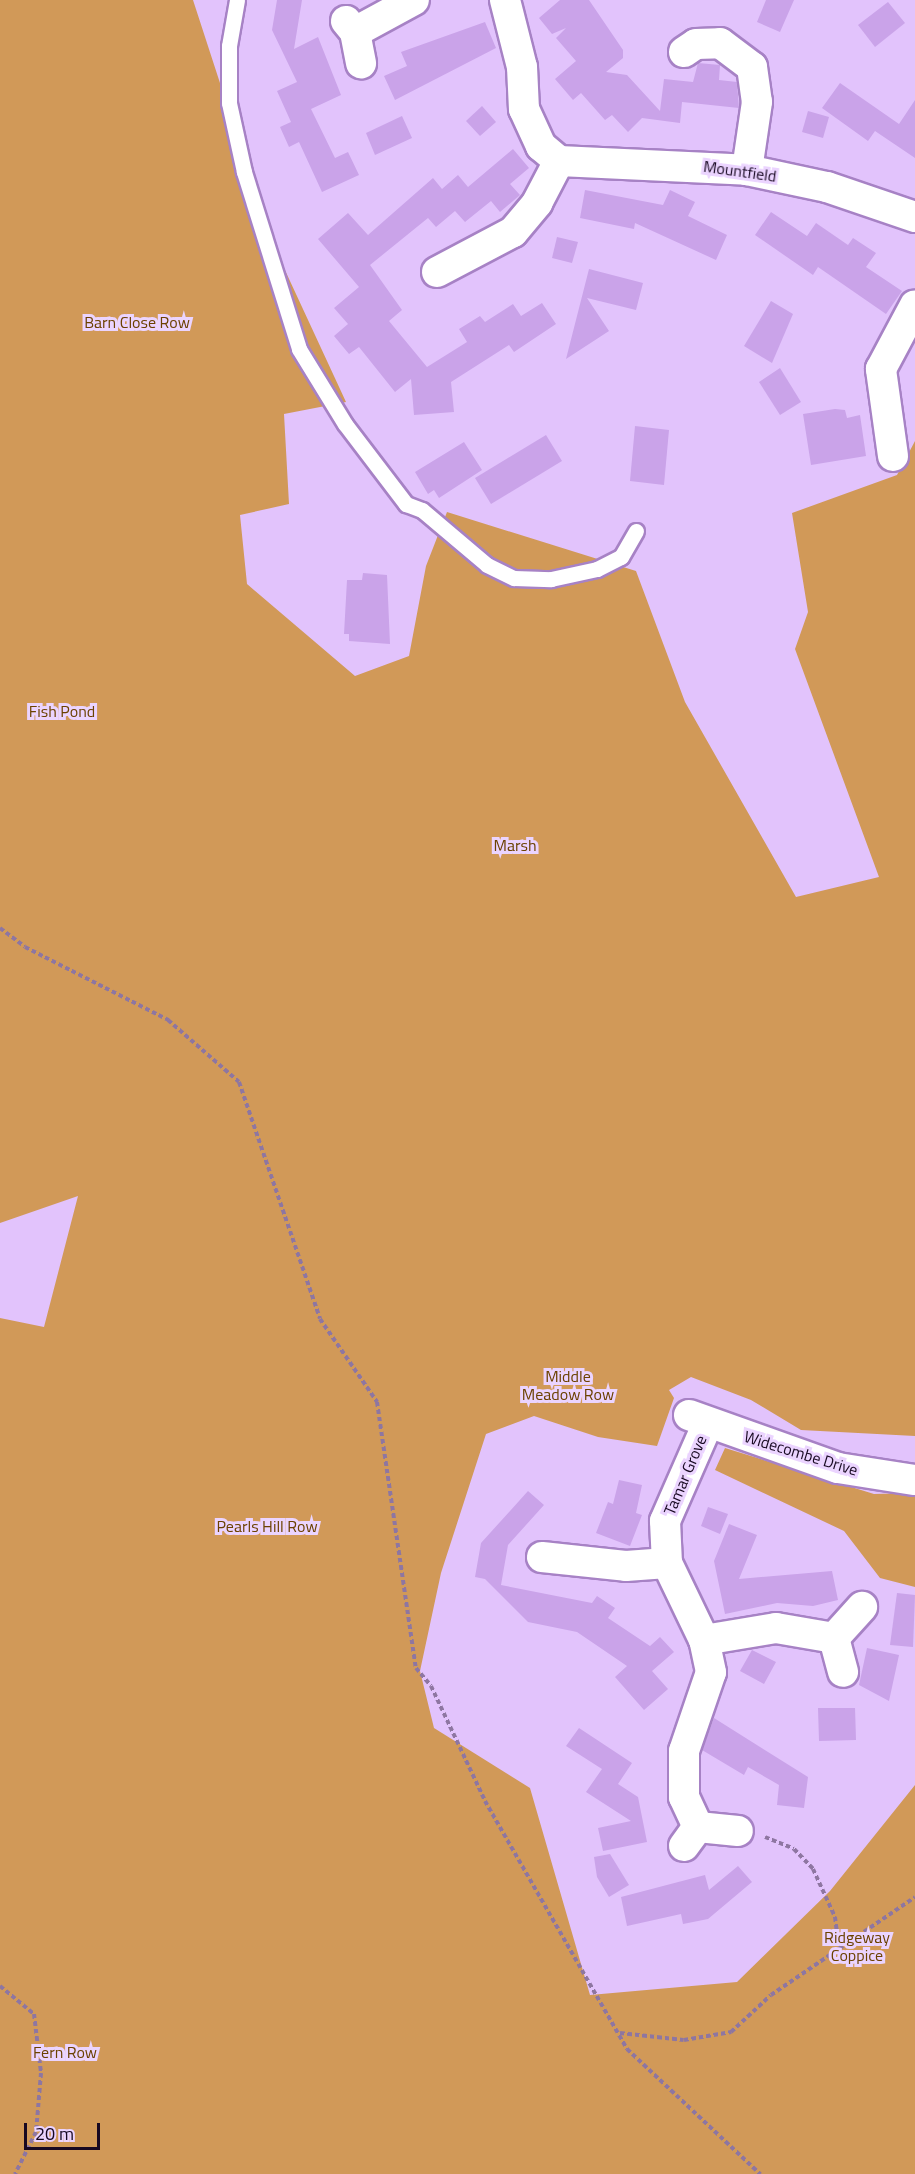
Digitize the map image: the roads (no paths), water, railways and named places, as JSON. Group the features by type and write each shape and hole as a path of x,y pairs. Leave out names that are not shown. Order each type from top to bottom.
{"street":[{"path":"360,63 350,26 414,0"},
{"path":"437,272 513,232 537,203 559,161 541,146 524,109 522,67 505,0"},
{"path":"684,52 696,44 720,43 752,67 757,102 747,170"},
{"name":"Mountfield","path":"559,161 747,170 827,187 915,217"},
{"path":"893,456 881,369 915,305"},
{"name":"Widecombe Drive","path":"699,1419 838,1468 915,1480"},
{"name":"Tamar Grove","path":"699,1419 665,1521 667,1563 704,1640 711,1672 684,1751 684,1797 691,1836 738,1831"},
{"path":"543,1557 626,1566 667,1563"},
{"path":"834,1638 862,1607"},
{"path":"704,1640 776,1628 834,1638"},
{"path":"834,1638 843,1672"}],"lane":[{"path":"237,0 228,46 229,104 244,172 299,349 345,423 406,504 422,510 487,565 514,578 551,579 597,569 621,557 636,531"}],"park label":[{"name":"Barn Close Row","path":"137,322"},
{"name":"Fish Pond","path":"62,711"},
{"name":"Marsh","path":"515,845"},
{"name":"Middle Meadow Row","path":"568,1385"},
{"name":"Pearls Hill Row","path":"267,1526"},
{"name":"Ridgeway Coppice","path":"857,1946"},
{"name":"Fern Row","path":"65,2052"}]}
